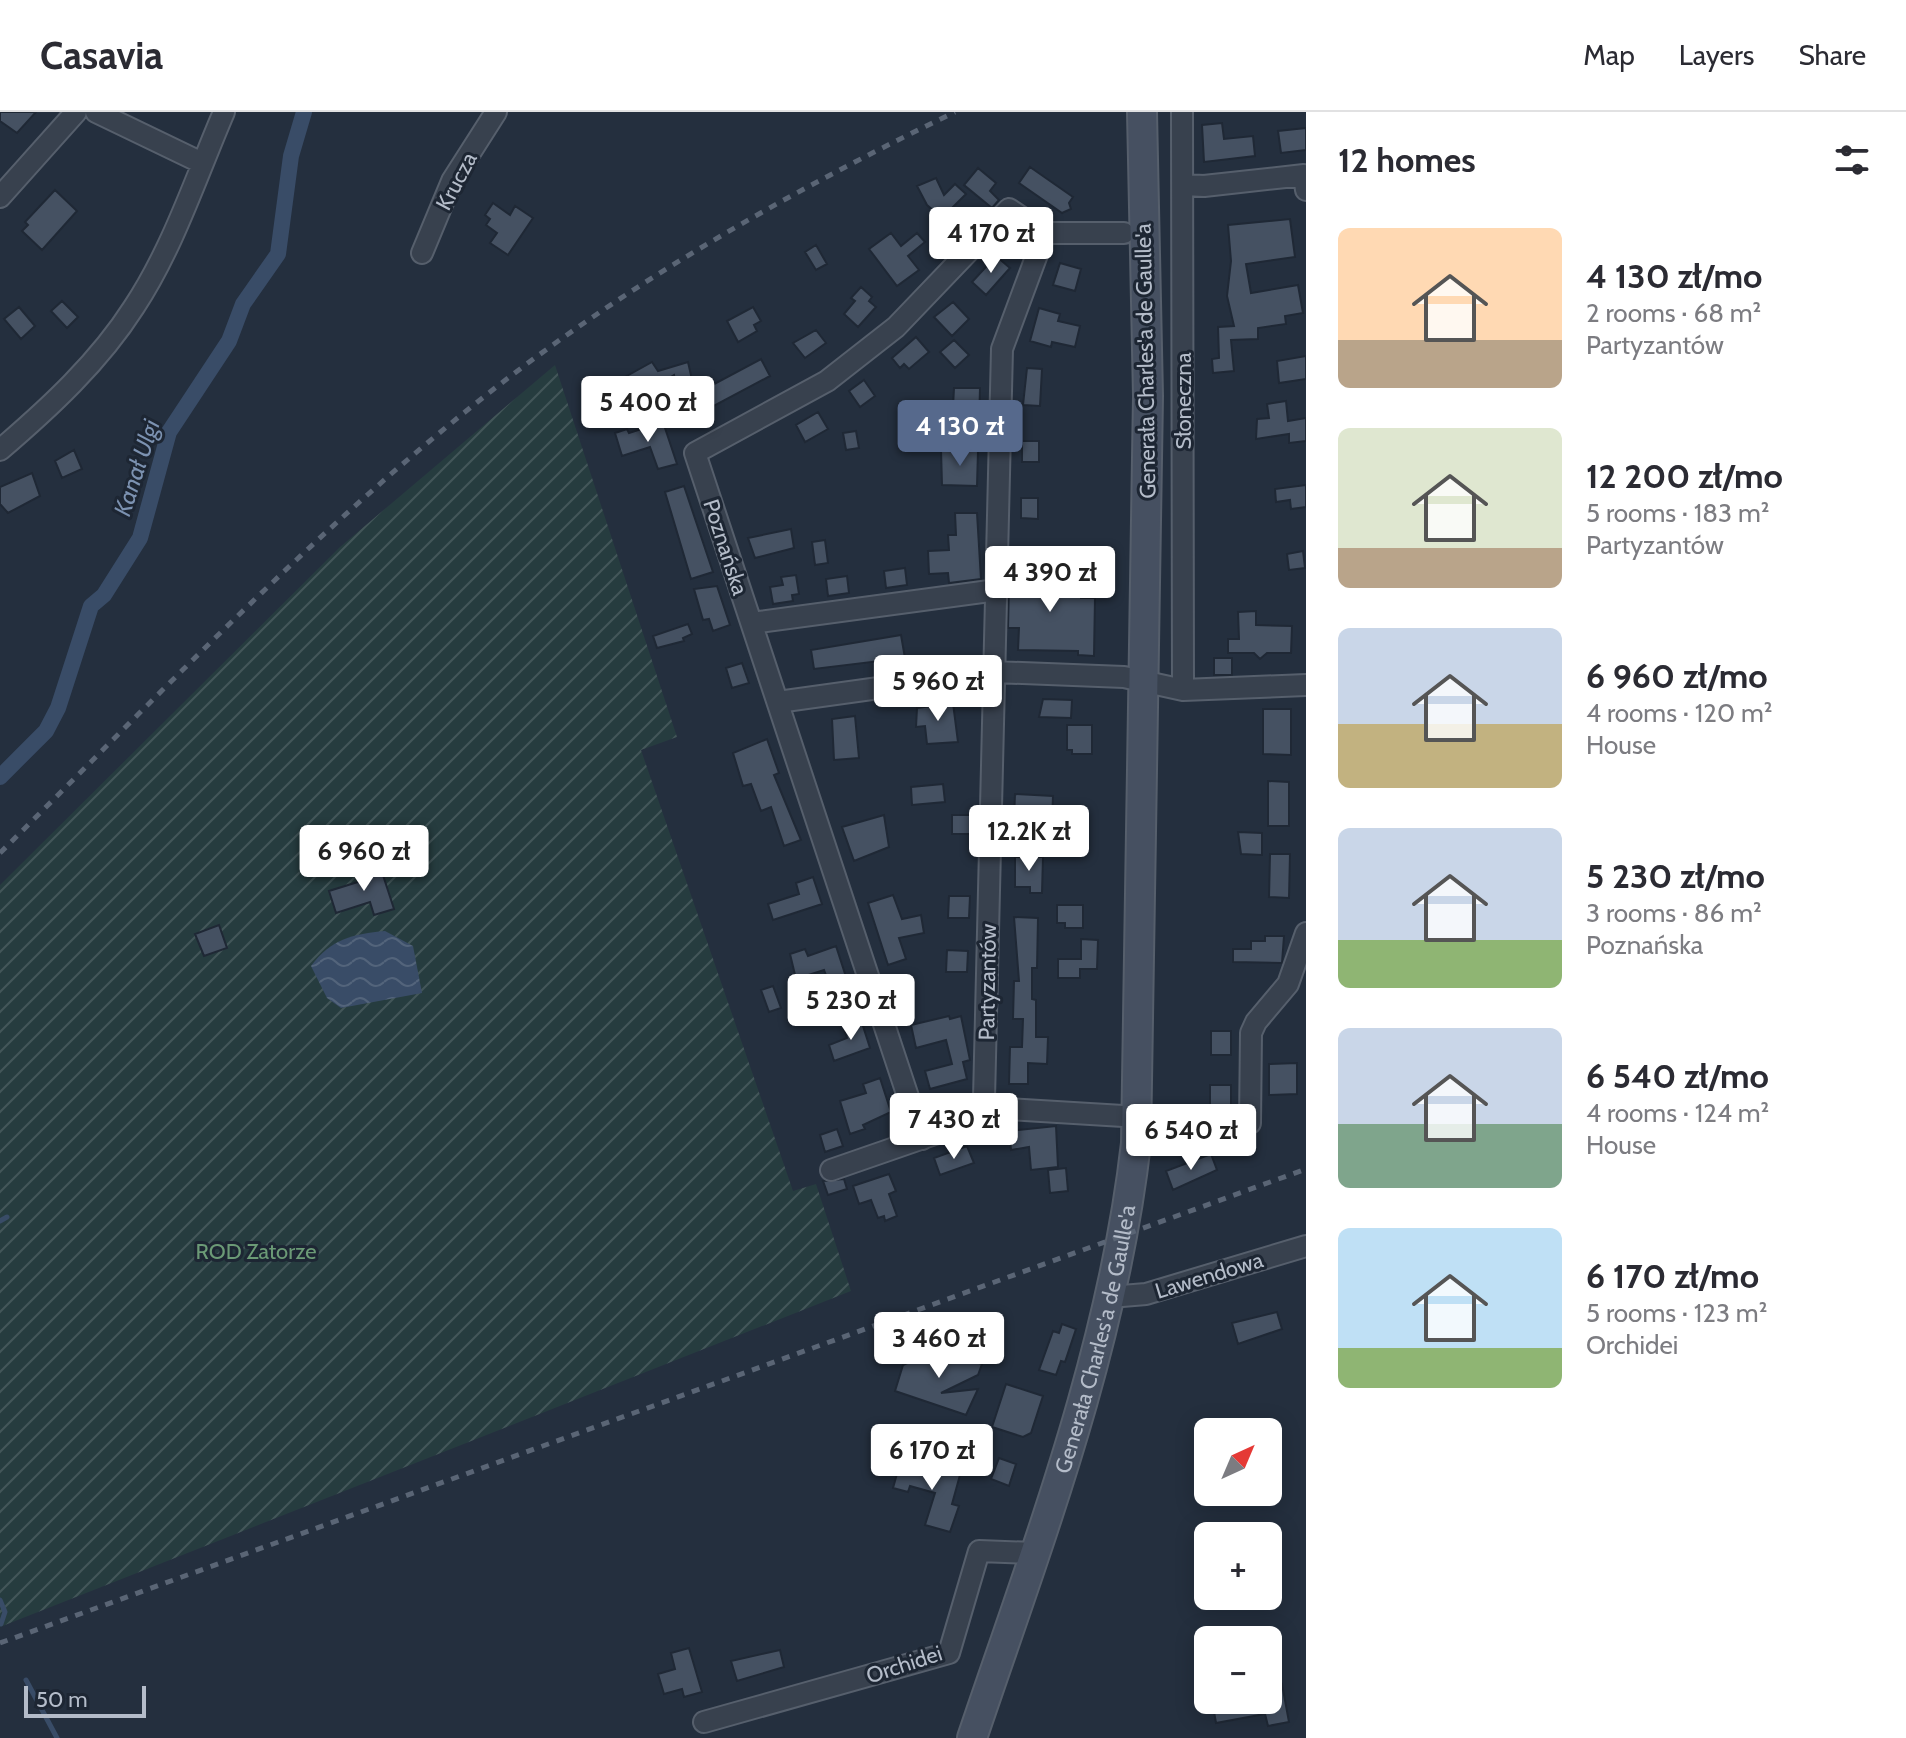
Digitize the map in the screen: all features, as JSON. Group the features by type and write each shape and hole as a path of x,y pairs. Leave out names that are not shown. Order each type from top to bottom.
{"main road":[{"name":"Generała Charles'a de Gaulle'a","path":"972,1738 1035,1553 1099,1346 1128,1209 1138,1117 1148,396 1142,112"}],"street":[{"path":"0,197 76,112"},
{"path":"96,112 202,163"},
{"path":"0,450 90,365 133,309 162,255 224,112"},
{"name":"Krucza","path":"422,253 452,181 496,112"},
{"name":"Słoneczna","path":"1182,112 1183,690"},
{"path":"1183,185 1305,180"},
{"name":"Poznańska","path":"922,1139 695,453 827,381 896,327 1009,209 1045,233"},
{"path":"1045,233 1124,233"},
{"name":"Partyzantów","path":"990,1114 984,1099 1002,349 1045,233"},
{"path":"752,623 997,590"},
{"path":"778,702 994,672 1124,677 1183,690 1306,685"},
{"path":"831,1170 1007,1109 1156,1118 1204,1137 1234,1132 1250,1123 1251,1033 1256,1022 1288,984 1306,933"},
{"name":"Lawendowa","path":"1110,1297 1146,1294 1306,1246"},
{"name":"Orchidei","path":"704,1722 949,1653 979,1551 1035,1553"}],"green space":[{"name":"ROD Zatorze","path":"555,365 677,737 641,750 793,1191 816,1184 851,1291 0,1627 0,885 340,547"}],"water":[{"path":"385,931 413,946 422,993 341,1008 327,998 311,966 335,944 363,934"}],"building":[{"path":"0,112 36,112 17,133 0,121"},
{"path":"1222,123 1224,139 1253,136 1255,156 1204,162 1202,125"},
{"path":"1306,128 1306,150 1281,153 1278,131"},
{"path":"1030,167 1073,197 1069,203 1071,209 1062,213 1019,183"},
{"path":"978,168 996,183 990,191 999,200 992,208 964,185"},
{"path":"936,178 944,195 955,184 966,194 942,218 927,205 917,186"},
{"path":"55,190 77,211 42,250 22,231 28,225 25,222"},
{"path":"493,203 510,215 515,206 533,218 508,255 490,243 497,233 486,225 490,219 485,215"},
{"path":"950,211 964,224 947,244 932,231"},
{"path":"1290,219 1295,257 1246,264 1251,293 1298,285 1303,313 1285,316 1286,324 1258,328 1258,339 1231,340 1234,371 1213,373 1212,359 1219,358 1218,327 1234,326 1227,296 1231,261 1228,225"},
{"path":"891,233 901,246 917,233 925,242 908,256 919,270 897,286 869,249"},
{"path":"816,245 827,264 816,270 805,252"},
{"path":"996,256 1010,268 986,295 972,282"},
{"path":"1060,263 1081,269 1075,291 1053,285"},
{"path":"861,287 872,297 869,301 876,307 858,327 844,314 855,301 851,298"},
{"path":"62,301 78,317 67,328 51,311"},
{"path":"953,302 969,319 952,336 934,317"},
{"path":"19,307 35,326 21,339 4,319"},
{"path":"753,307 761,321 754,325 757,331 738,342 727,321"},
{"path":"1039,308 1060,314 1058,321 1080,326 1075,347 1052,342 1051,347 1030,341"},
{"path":"816,330 826,343 805,358 793,343"},
{"path":"916,337 929,352 909,369 904,364 900,368 892,358"},
{"path":"954,340 969,355 955,368 940,352"},
{"path":"1306,356 1306,379 1279,383 1277,361"},
{"path":"761,359 770,376 710,408 701,391"},
{"path":"652,362 658,371 688,362 693,384 677,389 674,375 638,397 625,377"},
{"path":"1027,368 1042,369 1040,406 1023,405"},
{"path":"864,380 875,396 860,407 849,391"},
{"path":"954,388 980,388 979,426 944,425 945,407 953,407"},
{"path":"1286,401 1288,421 1306,418 1306,441 1289,443 1289,434 1256,439 1257,419 1269,418 1267,404"},
{"path":"818,412 828,429 805,442 796,425"},
{"path":"663,422 677,464 658,469 650,447 622,456 615,433 627,429 629,433"},
{"path":"924,427 944,427 943,448 924,449"},
{"path":"856,431 859,448 846,450 843,433"},
{"path":"1022,441 1039,441 1039,462 1022,462"},
{"path":"74,450 82,469 62,478 55,461"},
{"path":"941,450 978,451 977,486 942,485"},
{"path":"32,473 40,496 8,513 0,504 0,487"},
{"path":"1306,485 1306,507 1291,509 1290,500 1276,502 1275,489"},
{"path":"684,486 713,572 691,579 665,492"},
{"path":"1021,498 1038,498 1038,519 1021,518"},
{"path":"955,513 977,513 981,579 949,583 948,573 929,574 928,551 949,550 948,535 956,535"},
{"path":"791,529 794,548 755,558 748,538"},
{"path":"825,540 828,563 815,565 812,542"},
{"path":"1303,551 1305,568 1289,570 1287,554"},
{"path":"1020,554 1037,554 1036,584 1081,586 1081,598 1095,598 1094,656 1078,655 1078,651 1018,650 1019,628 1008,628 1009,584 1019,584"},
{"path":"905,568 907,585 886,588 884,571"},
{"path":"796,575 799,594 792,595 793,601 773,604 770,587 783,585 781,577"},
{"path":"847,576 849,593 828,596 826,579"},
{"path":"717,586 730,625 713,631 709,619 703,620 694,589"},
{"path":"1256,611 1256,625 1292,626 1291,653 1267,653 1260,659 1254,653 1228,653 1228,639 1239,639 1238,612"},
{"path":"688,624 692,634 683,638 684,641 657,648 653,636"},
{"path":"901,635 905,658 814,669 811,650"},
{"path":"1214,658 1232,658 1232,675 1214,675"},
{"path":"742,663 749,683 732,688 726,668"},
{"path":"1043,699 1072,700 1071,718 1039,717"},
{"path":"953,703 958,742 927,744 925,726 916,727 917,708"},
{"path":"1263,709 1291,709 1291,755 1263,754"},
{"path":"855,716 859,758 834,760 832,719"},
{"path":"1067,725 1092,725 1092,754 1072,754 1072,750 1067,750"},
{"path":"767,739 779,773 774,775 801,840 784,846 771,807 761,811 751,784 743,786 733,753"},
{"path":"1268,781 1289,782 1289,826 1268,826"},
{"path":"943,784 945,802 912,805 911,787"},
{"path":"1015,794 1053,796 1052,823 1014,818"},
{"path":"884,815 889,847 854,861 842,827"},
{"path":"952,815 971,815 970,834 952,834"},
{"path":"1238,832 1262,833 1262,855 1241,854"},
{"path":"1270,854 1290,854 1289,898 1269,897"},
{"path":"1015,857 1043,857 1042,893 1030,893 1030,887 1015,887"},
{"path":"380,866 394,909 374,915 370,902 336,913 329,891 361,881 359,873"},
{"path":"813,877 822,904 773,920 768,904 799,894 796,883"},
{"path":"893,895 902,919 921,915 924,933 899,938 906,959 888,965 868,903"},
{"path":"949,896 970,896 969,918 948,918"},
{"path":"1057,905 1083,905 1083,928 1065,928 1065,923 1057,923"},
{"path":"1014,917 1038,918 1037,968 1032,968 1032,999 1036,1000 1036,1037 1048,1037 1047,1064 1028,1063 1028,1084 1009,1084 1010,1047 1022,1047 1023,1019 1013,1019 1014,981 1019,981"},
{"path":"219,925 227,948 204,956 195,934"},
{"path":"1265,936 1284,936 1282,963 1233,962 1233,949 1251,949 1251,941 1265,941"},
{"path":"1081,939 1098,940 1097,969 1080,969 1080,978 1058,978 1058,959 1081,959"},
{"path":"836,946 847,980 830,986 824,970 796,979 790,954 805,949 808,956"},
{"path":"947,950 968,951 967,972 946,972"},
{"path":"773,986 781,1008 769,1012 761,990"},
{"path":"949,1016 950,1019 961,1016 970,1060 963,1062 967,1079 930,1089 925,1071 952,1064 946,1040 916,1048 911,1025"},
{"path":"862,1023 870,1048 834,1061 829,1045 847,1038 843,1026"},
{"path":"1211,1031 1231,1031 1231,1055 1211,1055"},
{"path":"1297,1063 1297,1094 1269,1095 1269,1064"},
{"path":"880,1078 891,1112 863,1125 865,1129 850,1134 840,1101 866,1093 863,1084"},
{"path":"1210,1085 1231,1085 1231,1109 1210,1109"},
{"path":"1056,1126 1058,1167 1031,1170 1029,1147 1011,1150 1009,1131"},
{"path":"837,1129 843,1146 825,1152 820,1135"},
{"path":"967,1146 974,1163 940,1175 934,1158"},
{"path":"1211,1154 1217,1170 1173,1190 1166,1171"},
{"path":"1066,1168 1068,1191 1050,1193 1048,1170"},
{"path":"889,1174 896,1191 889,1194 897,1216 885,1221 884,1216 878,1218 871,1200 859,1204 853,1186"},
{"path":"844,1179 847,1189 828,1195 823,1181"},
{"path":"1277,1312 1282,1329 1238,1344 1232,1323"},
{"path":"1062,1324 1076,1329 1065,1362 1061,1361 1056,1375 1039,1370 1053,1331 1059,1333"},
{"path":"947,1345 950,1354 982,1364 978,1375 941,1393 978,1389 966,1415 895,1391 903,1365"},
{"path":"1006,1384 1043,1396 1031,1433 1023,1437 992,1427"},
{"path":"999,1458 1016,1464 1009,1486 991,1479"},
{"path":"900,1463 960,1475 952,1504 959,1506 950,1532 925,1525 935,1493 910,1486 908,1492 893,1488"},
{"path":"689,1648 702,1692 684,1697 682,1689 664,1694 658,1674 675,1669 671,1653"},
{"path":"780,1650 784,1667 737,1681 731,1661"},
{"path":"1282,1684 1289,1722 1268,1726 1265,1714 1282,1714"},
{"path":"1214,1714 1265,1714 1216,1723"}],"waterway":[{"name":"Kanał Ulgi","path":"0,777 46,731 58,708 91,606 104,595 140,538 169,432 229,341 243,304 278,254 291,156 304,112"},
{"path":"0,1221 7,1217"},
{"path":"0,1600 5,1612 1,1624"},
{"path":"26,1680 57,1738"}],"railway":[{"path":"0,853 299,557 361,500 490,392 600,312 715,240 833,173 955,112"},
{"path":"0,1643 1306,1169"}]}
